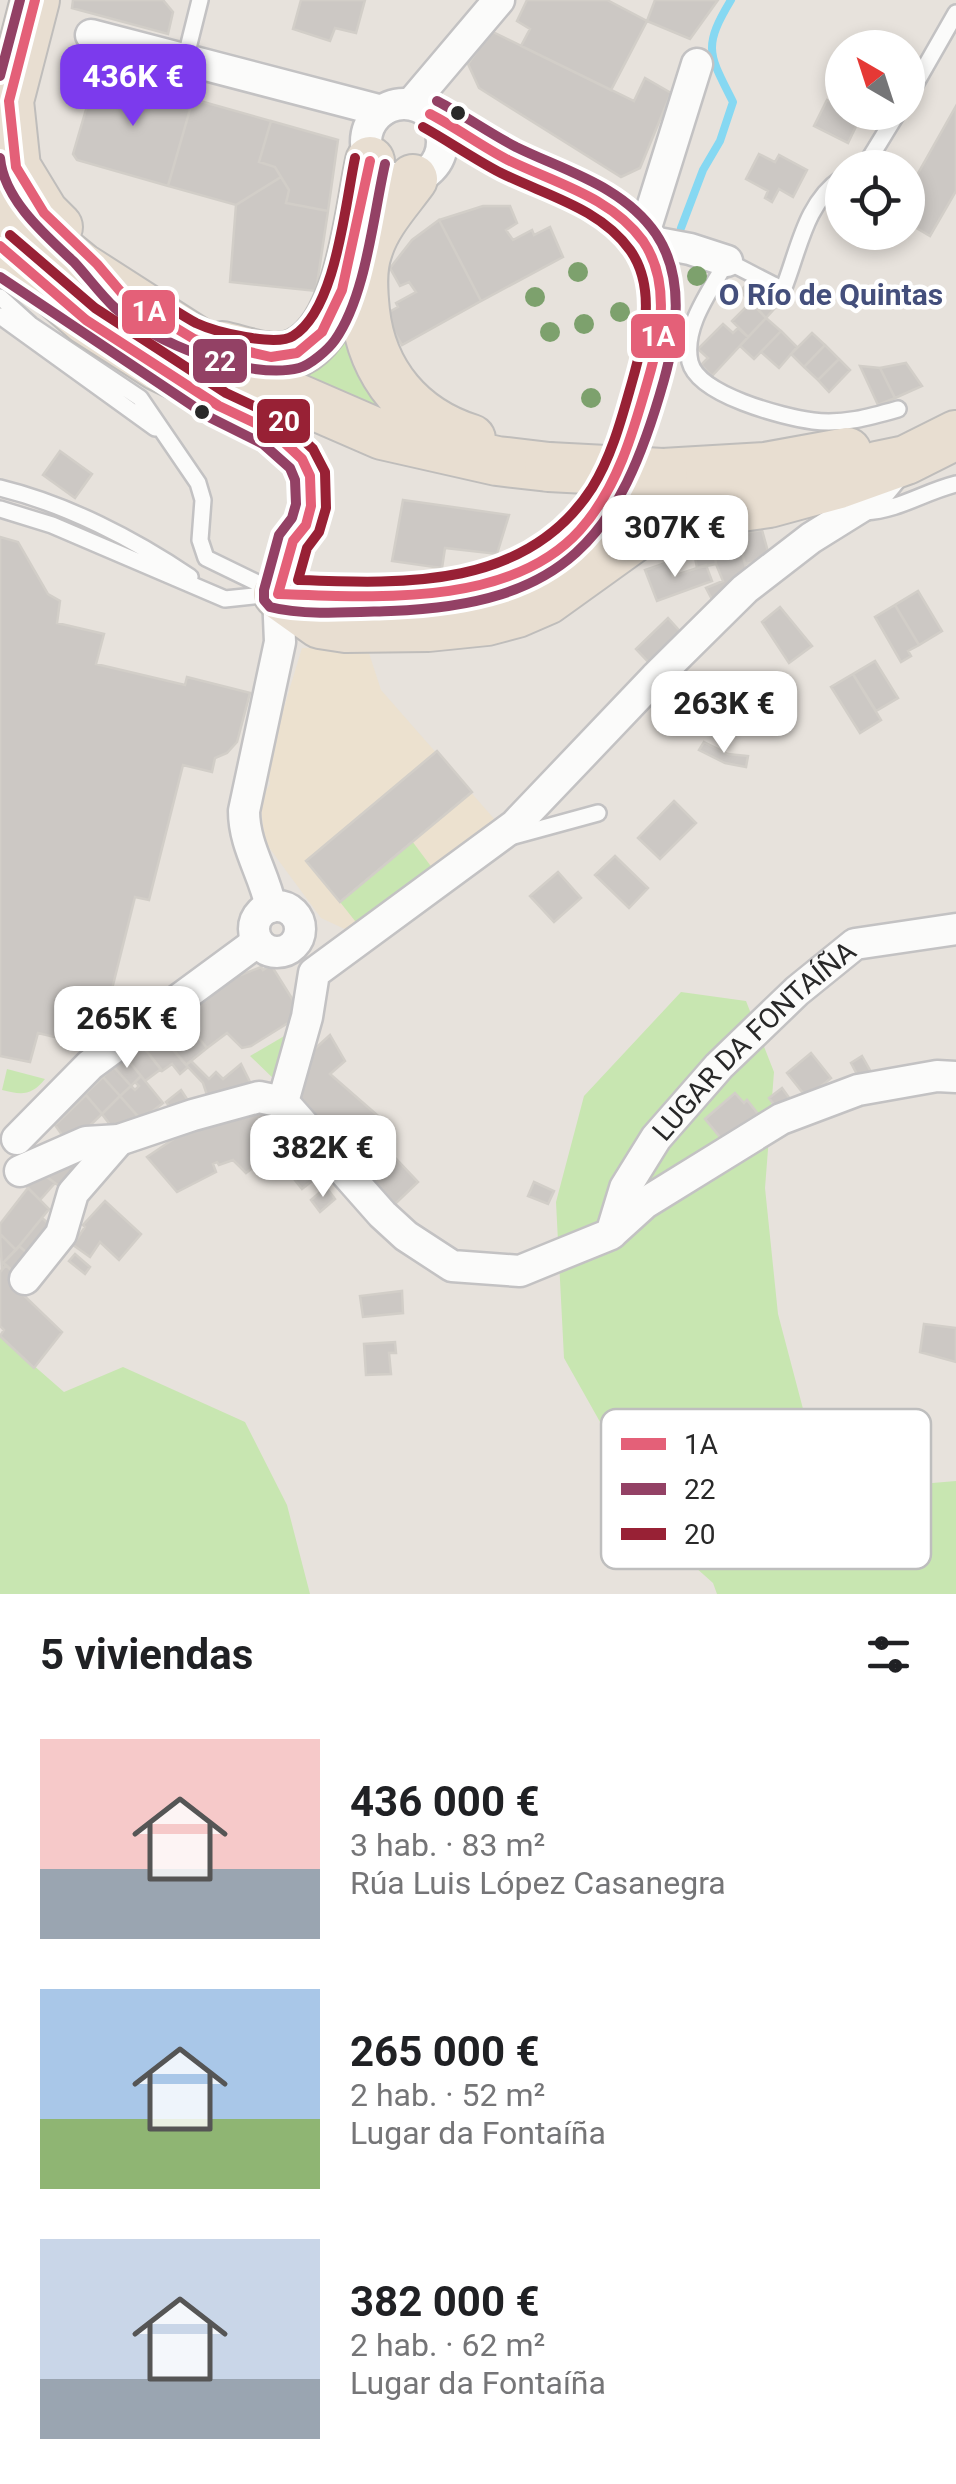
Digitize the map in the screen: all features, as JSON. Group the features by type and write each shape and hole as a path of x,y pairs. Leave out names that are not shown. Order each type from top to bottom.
{"highway":[{"path":"0,21 6,0"},
{"path":"35,0 9,102 16,168 44,213 97,264 176,353 271,357 297,352 322,332 342,290 370,161"},
{"path":"422,174 385,217 367,251 362,290 368,338 378,364 395,390 422,416 456,434 502,448 547,470"},
{"path":"0,201 126,298"},
{"path":"0,246 20,290"},
{"path":"0,259 20,290 86,320 260,382 382,435 497,462 547,470 659,477 764,468 810,461 956,422"},
{"path":"278,594 320,624 346,628 428,627 487,621 547,600 643,530 706,512 769,503 839,484 906,460 956,435"},
{"path":"659,477 716,495 786,487 906,460"}],"street":[{"path":"499,0 408,110 374,118 366,139 370,161 389,177 506,158"},
{"path":"91,35 408,110 615,213 642,240 650,254 661,288 655,358 626,452 606,496 563,546 506,580 476,588 370,595 278,594"},
{"path":"642,240 698,64"},
{"path":"408,110 441,135 438,159 422,174"},
{"path":"642,240 690,248 727,261"},
{"path":"176,353 219,406 272,431 302,459 310,476 311,506 306,525 293,541 278,594 280,642 244,811 246,838 263,872 271,907"},
{"path":"314,973 504,833 745,589 811,538 872,500 906,460"},
{"path":"271,907 285,908 296,917 300,930 294,944 275,952 257,942 255,921 271,907"},
{"name":"LUGAR DA FONTAÍÑA","path":"611,1234 625,1188 656,1138 719,1066 797,991 855,944 956,928"},
{"path":"10,1181 26,1147 8,1138 90,1065 257,942"},
{"path":"10,1181 86,1142 119,1140 259,1098 283,1102 307,1017 314,973 294,944"},
{"name":"LUGAR DA FONTAÍÑA","path":"283,1102 406,1236 452,1266 520,1271 611,1234 644,1203 781,1118 858,1090 956,1076"},
{"path":"25,1279 61,1234 74,1193 119,1140"}],"lane":[{"path":"185,60 200,0"},
{"path":"925,67 956,13"},
{"path":"825,190 810,213 783,290 727,261 695,318 689,344 690,365 703,381 758,408 815,421 861,420 898,409"},
{"path":"20,290 31,325 140,398 170,440 198,483 203,500 200,540 206,558 278,594"},
{"path":"0,316 170,440"},
{"path":"837,542 851,513 889,511 956,484"},
{"path":"0,488 76,515 156,555 213,594"},
{"path":"0,509 52,525 225,599 278,594"},
{"path":"504,833 598,813"}],"shaded area":[{"path":"367,647 381,690 496,821 351,932 321,918 265,842 260,800 270,784 267,763 302,648"}],"green space":[{"path":"345,324 404,423 286,374"},
{"path":"412,841 433,869 359,926 340,902"},
{"path":"681,992 746,1001 774,1072 765,1188 778,1314 803,1409 601,1409 601,1424 564,1358 556,1202 584,1096"},
{"path":"286,1035 278,1083 250,1056"},
{"path":"7,1069 45,1079 26,1093 2,1090"},
{"path":"0,1336 64,1392 123,1367 245,1422 287,1505 310,1594 0,1594"},
{"path":"956,1481 956,1594 717,1594 713,1583 697,1569 931,1569 931,1483"}],"building":[{"path":"73,0 163,0 173,12 168,34 72,8"},
{"path":"301,0 365,0 356,33 335,28 330,41 293,29"},
{"path":"527,0 607,0 647,21 611,90 521,46 530,29 517,21"},
{"path":"655,0 718,0 690,39 647,21"},
{"path":"491,31 634,101 645,78 671,93 640,168 621,177 479,88 468,64"},
{"path":"97,72 193,99 168,186 77,160 73,154"},
{"path":"193,99 271,121 259,162 275,167 281,177 236,205 168,186"},
{"path":"825,104 825,130 854,130 848,143 814,126"},
{"path":"956,106 956,191 930,236 925,233 925,161"},
{"path":"271,121 338,140 328,211 286,203 289,190 275,167 259,162"},
{"path":"759,154 775,162 779,155 807,170 793,197 779,189 772,202 765,198 768,191 746,179"},
{"path":"281,177 289,190 286,203 328,211 316,291 230,282 236,205"},
{"path":"483,206 510,206 517,223 506,230 513,240 532,230 534,235 550,227 563,257 481,301 439,220"},
{"path":"439,220 481,301 402,345 384,315 416,292 409,282 400,286 390,268 412,240"},
{"path":"749,282 775,308 766,318 740,291"},
{"path":"751,302 766,318 748,337 732,321"},
{"path":"766,318 781,331 754,359 740,346"},
{"path":"723,324 733,333 738,328 748,337 712,376 701,365 708,358 698,349"},
{"path":"781,331 797,347 779,368 761,352"},
{"path":"812,333 825,345 804,367 791,354"},
{"path":"825,345 839,359 818,380 804,367"},
{"path":"839,359 850,370 829,392 818,380"},
{"path":"906,363 922,386 895,398 880,368"},
{"path":"860,366 880,368 895,398 878,405"},
{"path":"60,451 92,474 75,498 43,475"},
{"path":"403,500 509,515 497,554 445,548 442,568 392,561"},
{"path":"762,530 770,559 745,564 737,534"},
{"path":"737,534 749,579 715,605 706,588 723,581 713,538"},
{"path":"0,537 18,542 48,594 60,601 57,623 104,634 96,664 185,685 187,677 250,693 237,742 227,753 215,758 212,772 183,765 149,900 135,897 105,1017 74,1009 67,1040 38,1033 30,1062 0,1056"},
{"path":"713,538 716,564 697,568 692,541"},
{"path":"668,562 673,576 706,565 712,581 657,601 645,570"},
{"path":"918,591 942,631 919,645 895,605"},
{"path":"895,605 919,645 908,651 911,656 901,662 875,617"},
{"path":"780,607 812,646 789,663 762,622"},
{"path":"668,618 686,638 654,668 636,649"},
{"path":"875,661 898,698 876,711 853,674"},
{"path":"853,674 881,720 860,733 831,687"},
{"path":"704,742 728,754 748,756 746,767 725,763 699,750"},
{"path":"437,751 472,792 340,902 306,861"},
{"path":"674,801 696,823 660,859 638,838"},
{"path":"615,856 648,888 629,908 595,875"},
{"path":"558,872 581,898 554,922 530,896"},
{"path":"271,965 296,1005 297,1020 251,1046 242,1048 227,1033 207,1048 181,1016 239,972 241,975"},
{"path":"181,1016 207,1048 186,1065 173,1050 185,1040 171,1023"},
{"path":"159,1032 188,1067 180,1074 172,1064 162,1071 141,1044"},
{"path":"330,1035 345,1061 330,1074 384,1121 350,1152 300,1098 308,1055"},
{"path":"141,1044 161,1069 145,1081 124,1055"},
{"path":"811,1053 831,1078 807,1098 787,1073"},
{"path":"124,1055 141,1076 131,1086 113,1066"},
{"path":"862,1056 871,1072 859,1078 851,1063"},
{"path":"191,1061 209,1079 216,1072 223,1079 241,1064 253,1088 209,1101 203,1083 186,1065"},
{"path":"113,1066 131,1086 120,1096 103,1077"},
{"path":"141,1076 163,1103 141,1120 120,1096 131,1086 135,1090 139,1086 135,1082"},
{"path":"103,1077 120,1096 102,1114 85,1094"},
{"path":"782,1088 795,1106 781,1114 769,1098"},
{"path":"181,1090 189,1102 173,1111 166,1102"},
{"path":"735,1093 744,1103 747,1100 762,1119 752,1127 748,1122 724,1142 705,1119"},
{"path":"86,1095 102,1114 80,1135 65,1139 55,1125"},
{"path":"120,1096 144,1123 117,1134 102,1114"},
{"path":"261,1107 288,1140 246,1173 233,1160 219,1165 217,1162 213,1164 216,1172 177,1192 147,1157 175,1138"},
{"path":"293,1136 306,1153 276,1176 265,1157"},
{"path":"385,1147 418,1182 395,1204 361,1169"},
{"path":"100,1151 66,1191 40,1172"},
{"path":"306,1153 322,1173 302,1189 286,1169"},
{"path":"40,1172 55,1183 40,1200 22,1182"},
{"path":"534,1182 554,1191 548,1204 528,1196"},
{"path":"326,1187 335,1199 320,1212 311,1200"},
{"path":"28,1188 49,1209 16,1250 0,1234 0,1224"},
{"path":"105,1201 141,1234 119,1260 100,1242 90,1257 73,1245 83,1225"},
{"path":"42,1218 56,1230 33,1258 19,1246"},
{"path":"0,1234 16,1250 3,1263 6,1265 2,1270"},
{"path":"19,1246 33,1258 19,1277 3,1263"},
{"path":"75,1254 90,1267 85,1274 69,1261"},
{"path":"6,1265 18,1276 13,1285 62,1332 34,1368 0,1336 4,1330 0,1326 0,1272"},
{"path":"402,1291 403,1313 363,1317 360,1296"},
{"path":"924,1324 956,1328 956,1362 920,1352"},
{"path":"395,1342 396,1353 389,1353 391,1374 366,1375 364,1344"}],"waterway":[{"path":"681,228 733,102 712,51 716,29 731,0"}],"transit line":[{"name":"22","path":"0,76 20,0"},
{"name":"1A","path":"35,0 9,101 16,167 44,213 126,298 194,339 271,357 297,353 322,332 342,290 370,161"},
{"name":"22","path":"0,277 211,418 263,444 290,468 296,504 292,518 279,535 264,590 264,600 270,607 314,612 391,611 451,606 501,594 542,577 576,553 604,522 627,483 669,362 675,287 656,234 627,204 437,101"},
{"name":"1A","path":"0,246 86,320 219,406 272,431 302,459 310,476 311,506 306,525 293,541 278,594 396,596 478,585 516,573 551,555 580,530 604,497 630,440 653,363 660,327 660,291 652,257 643,241 615,213 508,160 430,114"},
{"name":"20","path":"10,235 95,308 226,393 280,418 313,449 325,472 326,508 319,532 307,548 298,580 380,582 461,573 499,563 534,546 565,521 592,488 611,450 632,382 644,332 646,297 630,250 603,223 501,173 423,127"},
{"name":"22","path":"0,158 9,188 28,216 131,321 202,356 278,371 299,368 313,360 332,344 346,322 361,279 385,164"},
{"name":"20","path":"157,299 196,323 217,330 260,339 293,336 308,323 329,281 355,158"}],"district":[{"name":"O Río de Quintas","path":"831,295"}]}
